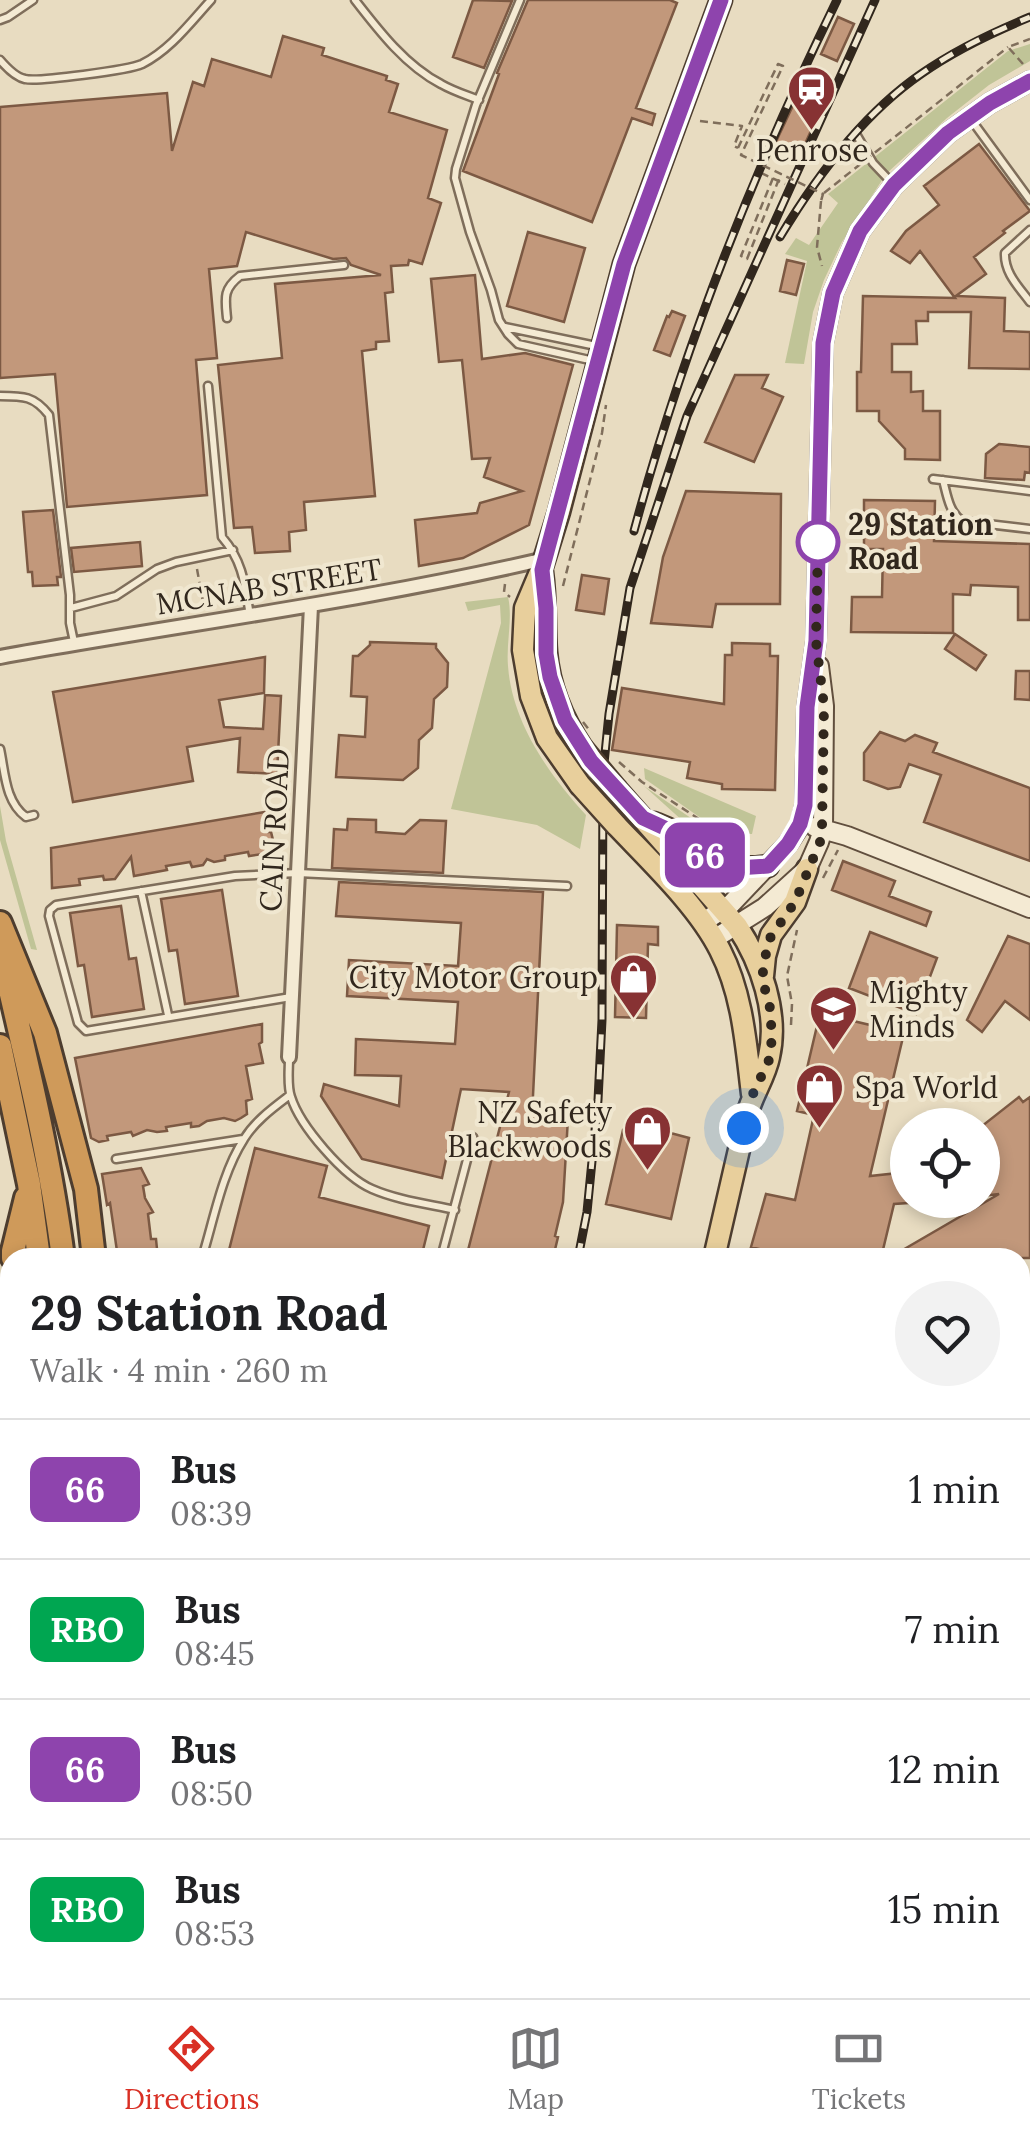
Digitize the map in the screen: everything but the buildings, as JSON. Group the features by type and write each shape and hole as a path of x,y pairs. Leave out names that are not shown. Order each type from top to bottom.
{"highway":[{"path":"0,923 45,1033 86,1189 93,1248"},
{"path":"0,946 38,1108 62,1248"},
{"path":"0,1046 29,1184 38,1248"},
{"path":"14,1248 29,1184"}],"main road":[{"path":"721,0 633,236 522,632 524,667 547,738 580,785 708,931 728,968 741,1011 752,1096"},
{"path":"730,918 788,844 800,824 805,805 807,707 816,641 823,343 833,293 860,231 894,185 937,142 1011,90 1026,73"},
{"path":"543,565 546,654 565,720 582,748 748,942 770,1008 769,1060 752,1096 716,1248"},
{"path":"762,978 771,935 814,877 820,842 824,706 816,641"},
{"path":"643,818 682,836 724,866 768,866"},
{"path":"800,824 822,828 1030,908"},
{"path":"708,931 730,918 765,907 814,877"}],"street":[{"name":"MCNAB STREET","path":"0,657 543,565"},
{"name":"CAIN ROAD","path":"289,1057 311,606"}],"lane":[{"path":"0,20 34,0"},
{"path":"0,60 25,79 124,70 169,46 211,0"},
{"path":"355,0 392,45 418,68 440,84 479,100"},
{"path":"520,0 479,100 454,178 498,320 508,334 518,344 600,355"},
{"path":"969,117 1030,200"},
{"path":"856,134 873,162 894,185"},
{"path":"1030,230 1005,253 1004,260 1008,273 1030,302"},
{"path":"227,318 225,298 230,284 240,276 344,265"},
{"path":"504,326 600,355"},
{"path":"208,386 222,537 234,550 245,581 250,616"},
{"path":"0,396 29,398 39,402 50,415 74,644"},
{"path":"933,479 1030,491"},
{"path":"943,480 951,508 962,521 1030,529"},
{"path":"71,608 116,596 157,569 234,550"},
{"path":"0,749 8,792 16,810 26,816 34,815"},
{"path":"292,996 168,1015 91,1032 83,1030 50,910 254,874 568,886"},
{"path":"141,891 168,1015"},
{"path":"289,1057 290,1096 334,1160 375,1191 455,1210"},
{"path":"205,1248 244,1138 265,1114 290,1096"},
{"path":"444,1248 473,1137"},
{"path":"116,1159 244,1138"}],"path":[{"path":"822,266 817,247 823,194 1008,47 1030,39"},
{"path":"1008,47 1026,73"},
{"path":"700,121 742,126 734,146 738,148 778,64 783,66 741,155 823,194"},
{"path":"761,173 786,184"},
{"path":"772,178 742,256 747,258 781,174"},
{"path":"561,595 606,404"},
{"path":"195,558 202,602"},
{"path":"577,713 583,722"},
{"path":"619,762 642,782 736,843 731,858"},
{"path":"814,877 838,850"},
{"path":"790,1032 792,1004 787,976 799,922"}],"green space":[{"path":"1030,44 1030,61 989,85 886,174 842,242 824,280 813,312 804,364 785,363 807,261 785,254 796,238 809,245 838,203 828,194 1008,51"},
{"path":"508,597 511,687 525,727 546,765 586,815 580,849 537,825 451,809 501,623 500,605 468,611 465,602"},
{"path":"644,768 756,816 752,834 725,834 715,828 645,779"},
{"path":"644,786 730,845 728,857 705,841"},
{"path":"0,806 37,950 31,949 0,840"}],"railway":[{"path":"634,531 675,395 723,261 777,129 837,0"},
{"path":"580,1248 598,1100 602,1020 603,773 630,588 687,416 875,0"},
{"path":"780,237 842,148 900,90 960,50 1030,17"}],"bus line":[{"name":"66","path":"721,0 624,264 542,570 550,677 573,735 591,761 643,818 682,836 724,866 768,866 788,844 800,824 805,805 807,707 816,641 823,343 833,293 860,231 894,185 948,133 1030,81"}],"place":[{"name":"Penrose","path":"812,132"},
{"name":"29 Station Road","path":"818,542"},
{"name":"City Motor Group","path":"633,1020"},
{"name":"Mighty Minds","path":"834,1052"},
{"name":"Spa World","path":"820,1130"},
{"name":"NZ Safety Blackwoods","path":"647,1172"}],"route":[{"path":"744,1128 752,1096 769,1060 772,1038 762,978 768,941 795,902 822,828 824,706 816,641 818,542"}]}
